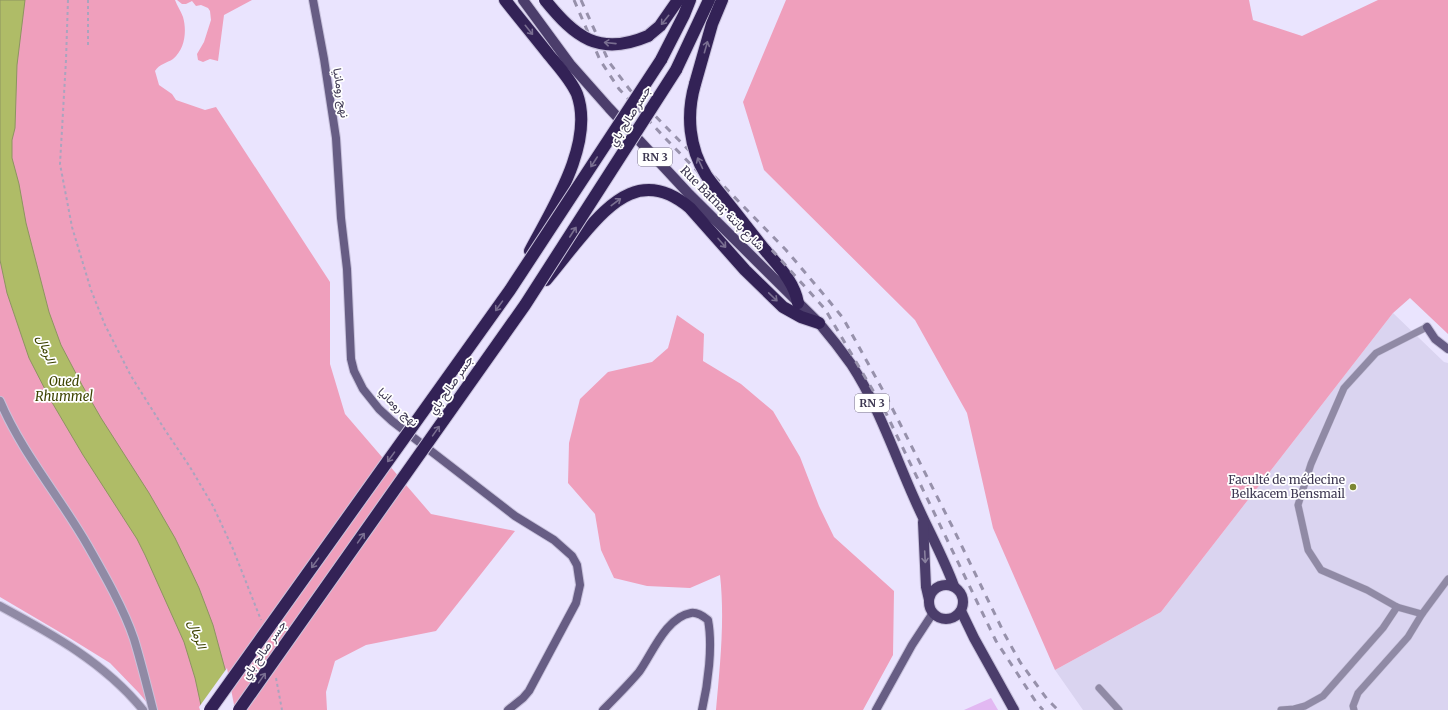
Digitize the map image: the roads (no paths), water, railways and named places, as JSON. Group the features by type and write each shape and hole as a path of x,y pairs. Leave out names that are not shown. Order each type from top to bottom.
{"highway":[{"path":"505,0 568,80 577,95 580,115 580,131 576,152 568,176 510,290"},
{"path":"545,0 561,20 584,38 596,42 616,44 634,42 648,36 660,26 678,0"},
{"path":"210,710 510,290 661,60 690,0"},
{"name":"جسر صالح باي","path":"239,710 525,305 676,70 709,0"},
{"path":"722,0 712,24 691,97 689,124 692,140 697,156 707,176 789,279 796,294 798,303"},
{"path":"525,305 590,226 618,200 640,191 660,191 681,200 701,219 745,270 783,307 801,317 819,323"}],"main road":[{"name":"Rue Batna; شارع باتنة","path":"523,0 570,64 609,108 688,192 798,303"},
{"name":"RN 3","path":"798,303 819,323 851,365 868,395 886,431 923,518 941,553 954,586"},
{"name":"RN 3","path":"923,518 926,587 929,600"},
{"path":"948,585 954,586 963,597 963,607 961,612 954,618 940,618 930,609 929,600 934,590 938,587 948,585"},
{"path":"961,612 1014,710"}],"street":[{"name":"نهج رومانيا","path":"313,0 335,128 341,218 347,269 350,346 354,371 358,380 369,397 392,421 515,516 554,540 572,556 577,565 580,585 576,603 529,691 508,710"},
{"path":"1427,327 1435,340 1448,349"},
{"path":"0,401 44,479 88,546 117,602 133,638 153,710"},
{"path":"0,606 46,630 97,664 127,692 143,710"},
{"path":"603,710 639,671 666,630 678,618 691,613 699,614 708,620 710,629 710,645 702,710"},
{"path":"876,710 912,645 933,613"}],"lane":[{"path":"1422,614 1397,607 1366,590 1321,570 1308,550 1298,505 1311,464 1344,388 1376,353 1427,327"},
{"path":"1354,710 1353,706 1358,693 1408,637 1422,614 1448,579"},
{"path":"1281,710 1305,706 1322,696 1383,628 1397,607"},
{"path":"1099,688 1119,710"}],"water":[{"name":"Oued Rhummel","path":"0,0 25,0 17,65 15,128 12,140 12,158 19,184 26,223 49,312 61,345 82,385 175,538 199,588 213,625 228,680 202,710 195,678 184,642 145,555 137,539 83,455 50,399 29,358 7,293 0,260"}],"railway":[{"path":"574,0 600,60 619,89 744,219 825,309 885,411 996,641 1036,702 1043,710"},
{"path":"581,0 609,62 630,90 786,250 843,318 886,396 1005,635 1020,662 1047,699 1058,710"}],"place":[{"name":"Faculté de médecine Belkacem Bensmail","path":"1353,487"}],"water label":[{"name":"الرمال","path":"47,349"},
{"name":"الرمال","path":"198,634"}]}
